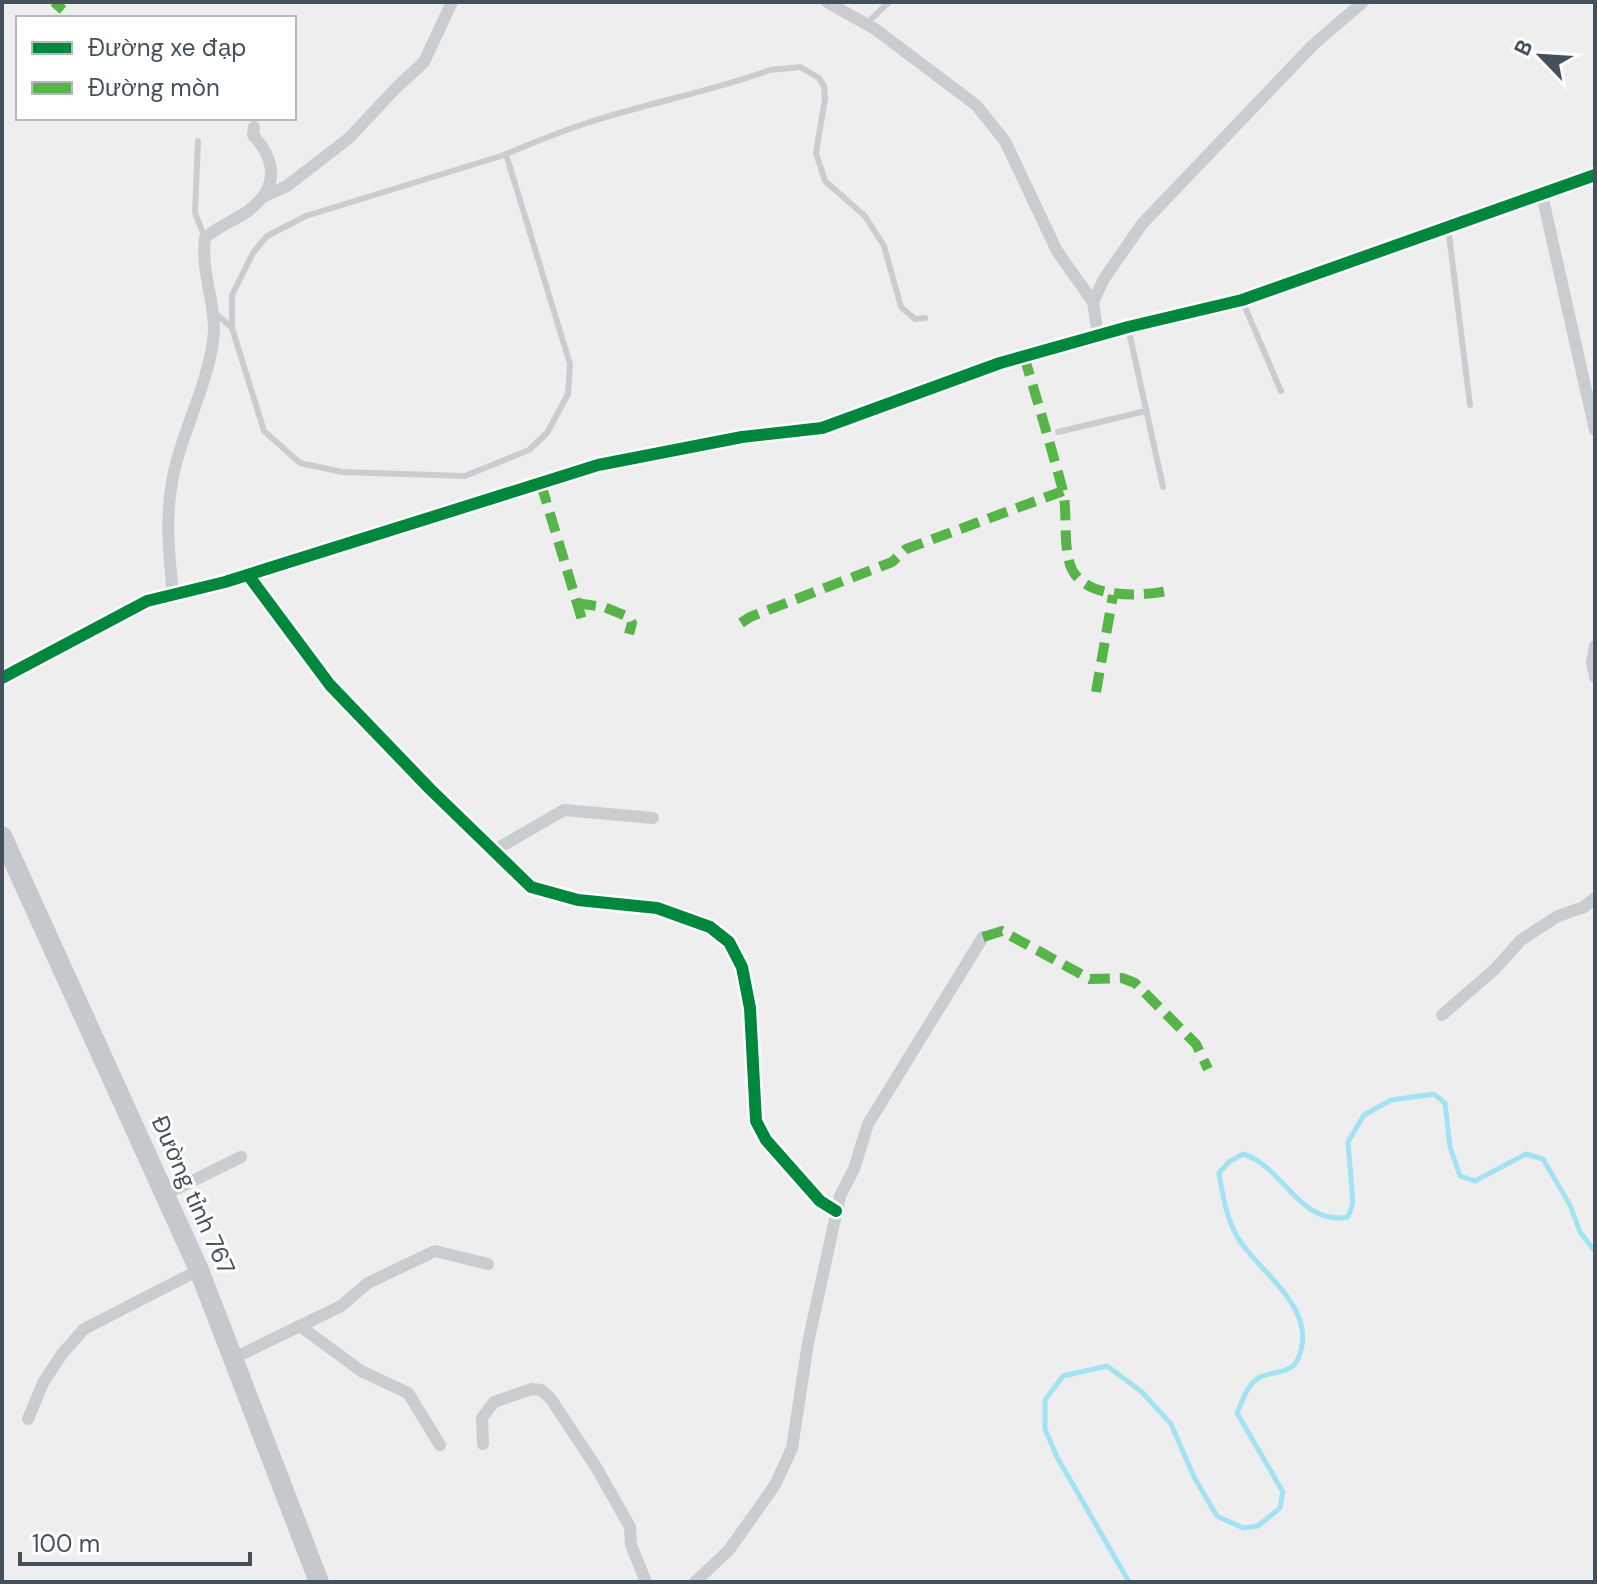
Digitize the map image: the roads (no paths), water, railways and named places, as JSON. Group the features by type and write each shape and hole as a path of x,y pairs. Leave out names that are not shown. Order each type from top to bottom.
{"main road":[{"name":"Đường tỉnh 767","path":"2,836 199,1270 319,1582"}],"street":[{"path":"260,198 287,186 349,138 424,62 452,2"},
{"path":"827,2 866,24 976,105 1005,141 1057,251 1093,302 1098,336"},
{"path":"1093,302 1104,279 1142,224 1313,45 1363,2"},
{"path":"173,594 166,529 177,461 191,424 213,341 213,310 202,255 205,238 250,210 270,185 272,165 265,148 253,135 254,127"},
{"path":"2,678 147,601 248,575 598,465 742,437 822,428 1000,363 1128,327 1242,300 1595,175"},
{"path":"1542,195 1595,430"},
{"path":"248,575 330,685 531,887 578,900 657,908 710,927 729,942 742,967 750,1008 756,1121 766,1140 820,1201 836,1211"},
{"path":"1595,646 1592,662 1595,677"},
{"path":"493,851 564,810 653,818"},
{"path":"1442,1015 1495,969 1521,940 1558,916 1584,907 1595,898"},
{"path":"695,1582 729,1550 775,1485 792,1448 808,1343 840,1196 854,1169 868,1124 983,937"},
{"path":"166,1194 241,1157"},
{"path":"234,1358 341,1306 368,1283 435,1251 488,1264"},
{"path":"28,1419 43,1383 62,1354 84,1329 199,1270"},
{"path":"300,1326 361,1371 408,1393 440,1445"},
{"path":"483,1444 482,1418 494,1402 532,1389 541,1390 551,1399 630,1527 631,1545 646,1582"}],"lane":[{"path":"866,24 889,2"},
{"path":"506,154 570,364 568,394 547,433 529,450 465,476 342,472 300,463 264,431 232,328 232,295 253,253 267,236 306,216 506,154 601,119 770,70 800,67 819,78 824,86 825,99 816,153 825,181 865,216 884,246 901,307 915,319 925,318"},
{"path":"198,141 195,213 205,238"},
{"path":"1448,226 1470,405"},
{"path":"1242,300 1281,391"},
{"path":"213,310 232,328"},
{"path":"1128,327 1163,487"},
{"path":"1058,432 1146,411"}],"waterway":[{"path":"1129,1582 1057,1457 1045,1429 1045,1400 1063,1376 1107,1366 1142,1392 1171,1424 1194,1477 1217,1516 1243,1528 1258,1526 1280,1508 1283,1492 1237,1413 1256,1380 1295,1364 1303,1341 1301,1324 1284,1292 1234,1230 1219,1173 1229,1162 1243,1154 1270,1170 1316,1213 1348,1217 1353,1203 1348,1142 1364,1115 1391,1100 1434,1094 1445,1103 1450,1147 1460,1176 1475,1181 1526,1154 1543,1159 1570,1205 1580,1232 1595,1251"}]}
